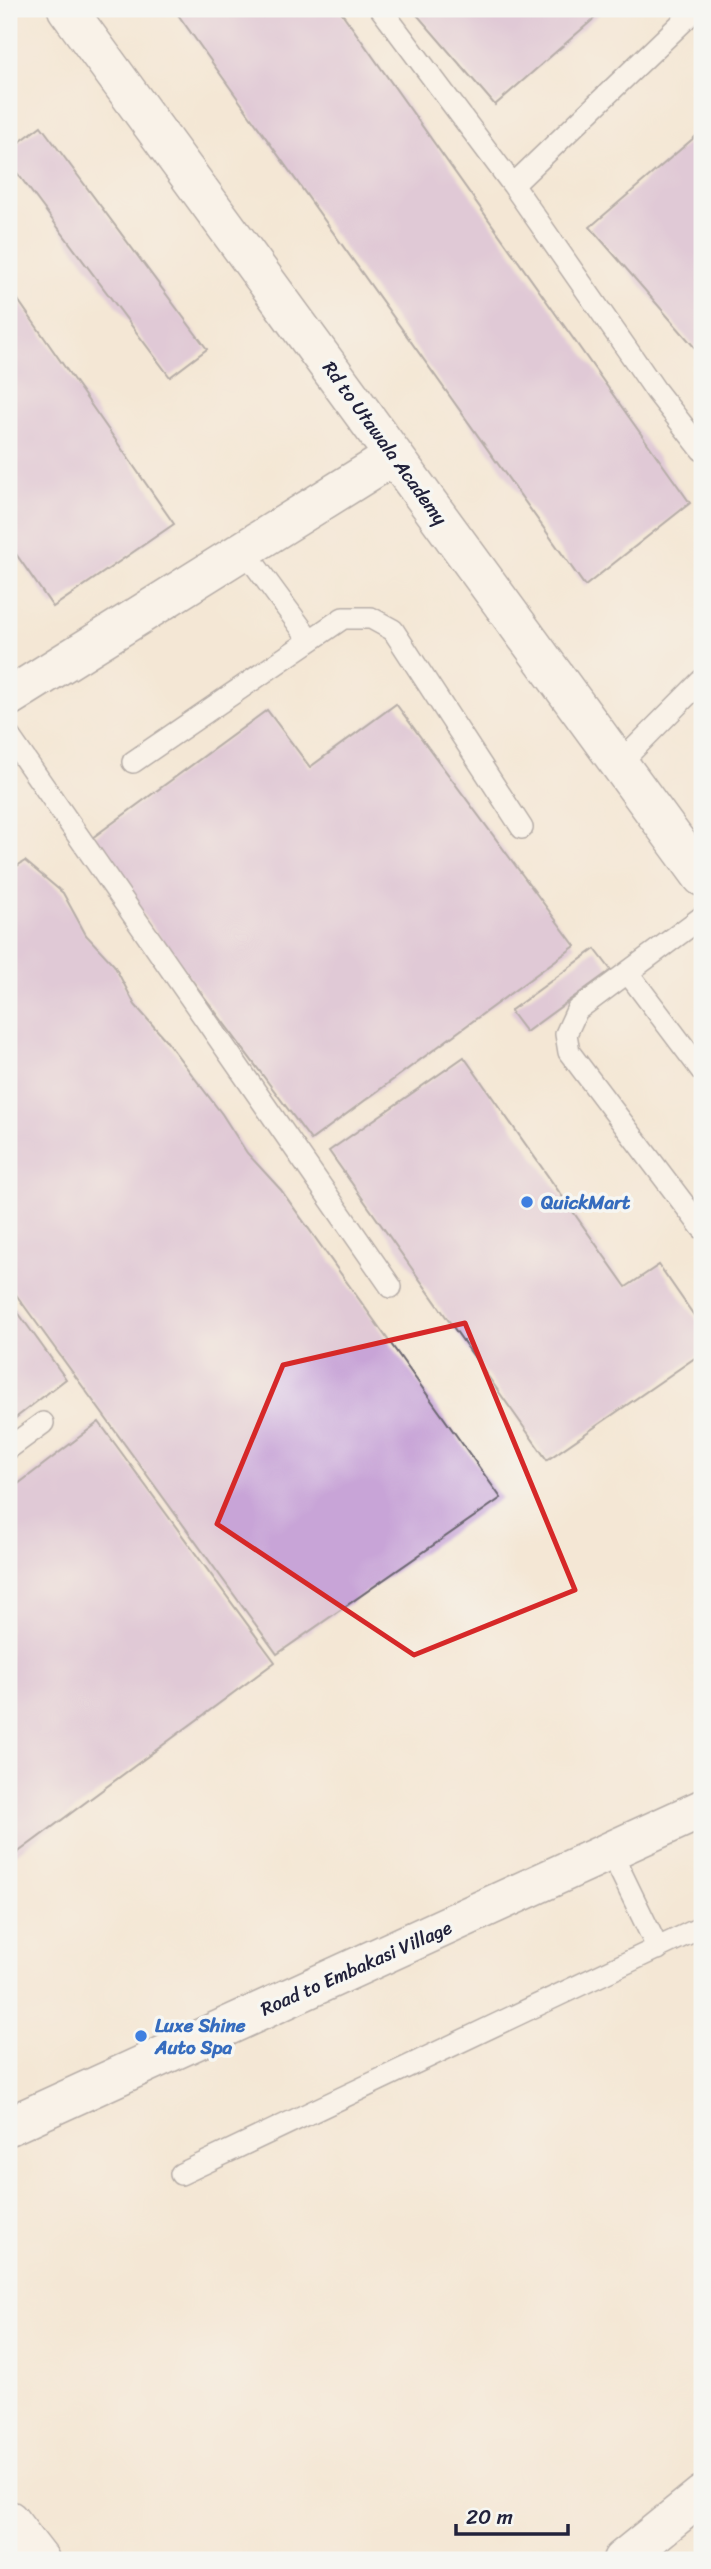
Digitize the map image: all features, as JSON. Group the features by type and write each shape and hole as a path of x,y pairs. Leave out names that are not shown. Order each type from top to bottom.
{"street":[{"name":"Rd to Utawala Academy","path":"67,9 702,877"},
{"path":"9,697 394,456"},
{"name":"Road to Embakasi Village","path":"9,2126 702,1809"},
{"path":"622,2560 702,2495"},
{"path":"9,2520 40,2560"}],"lane":[{"path":"381,9 513,185 656,391 702,450"},
{"path":"513,185 696,9"},
{"path":"244,550 310,640"},
{"path":"133,762 343,618 372,618 393,630 522,828"},
{"path":"619,764 702,680"},
{"path":"9,736 391,1287"},
{"path":"702,917 577,1010 566,1034 569,1052 702,1228"},
{"path":"628,972 702,1070"},
{"path":"9,1448 43,1423"},
{"path":"611,1852 658,1949"},
{"path":"181,2174 702,1927"}],"highlighted area":[{"path":"465,1323 575,1590 414,1655 217,1524 283,1365"}],"building":[{"path":"174,9 339,9 690,503 585,586"},
{"path":"412,9 605,9 495,105"},
{"path":"41,126 207,349 170,377 9,162 9,150"},
{"path":"702,131 702,356 590,227"},
{"path":"9,287 174,524 53,607 9,544"},
{"path":"396,704 575,946 311,1140 88,841 267,710 310,767"},
{"path":"25,861 63,893 86,935 114,965 135,1005 222,1114 247,1153 281,1190 501,1498 277,1654 9,1285 9,871"},
{"path":"595,949 611,970 526,1032 510,1011"},
{"path":"464,1057 626,1287 659,1265 702,1327 702,1353 547,1460 329,1151"},
{"path":"9,1300 66,1379 9,1423"},
{"path":"99,1422 275,1662 9,1859 9,1491"}],"place":[{"name":"QuickMart","path":"527,1202"},
{"name":"Luxe Shine Auto Spa","path":"141,2036"}]}
